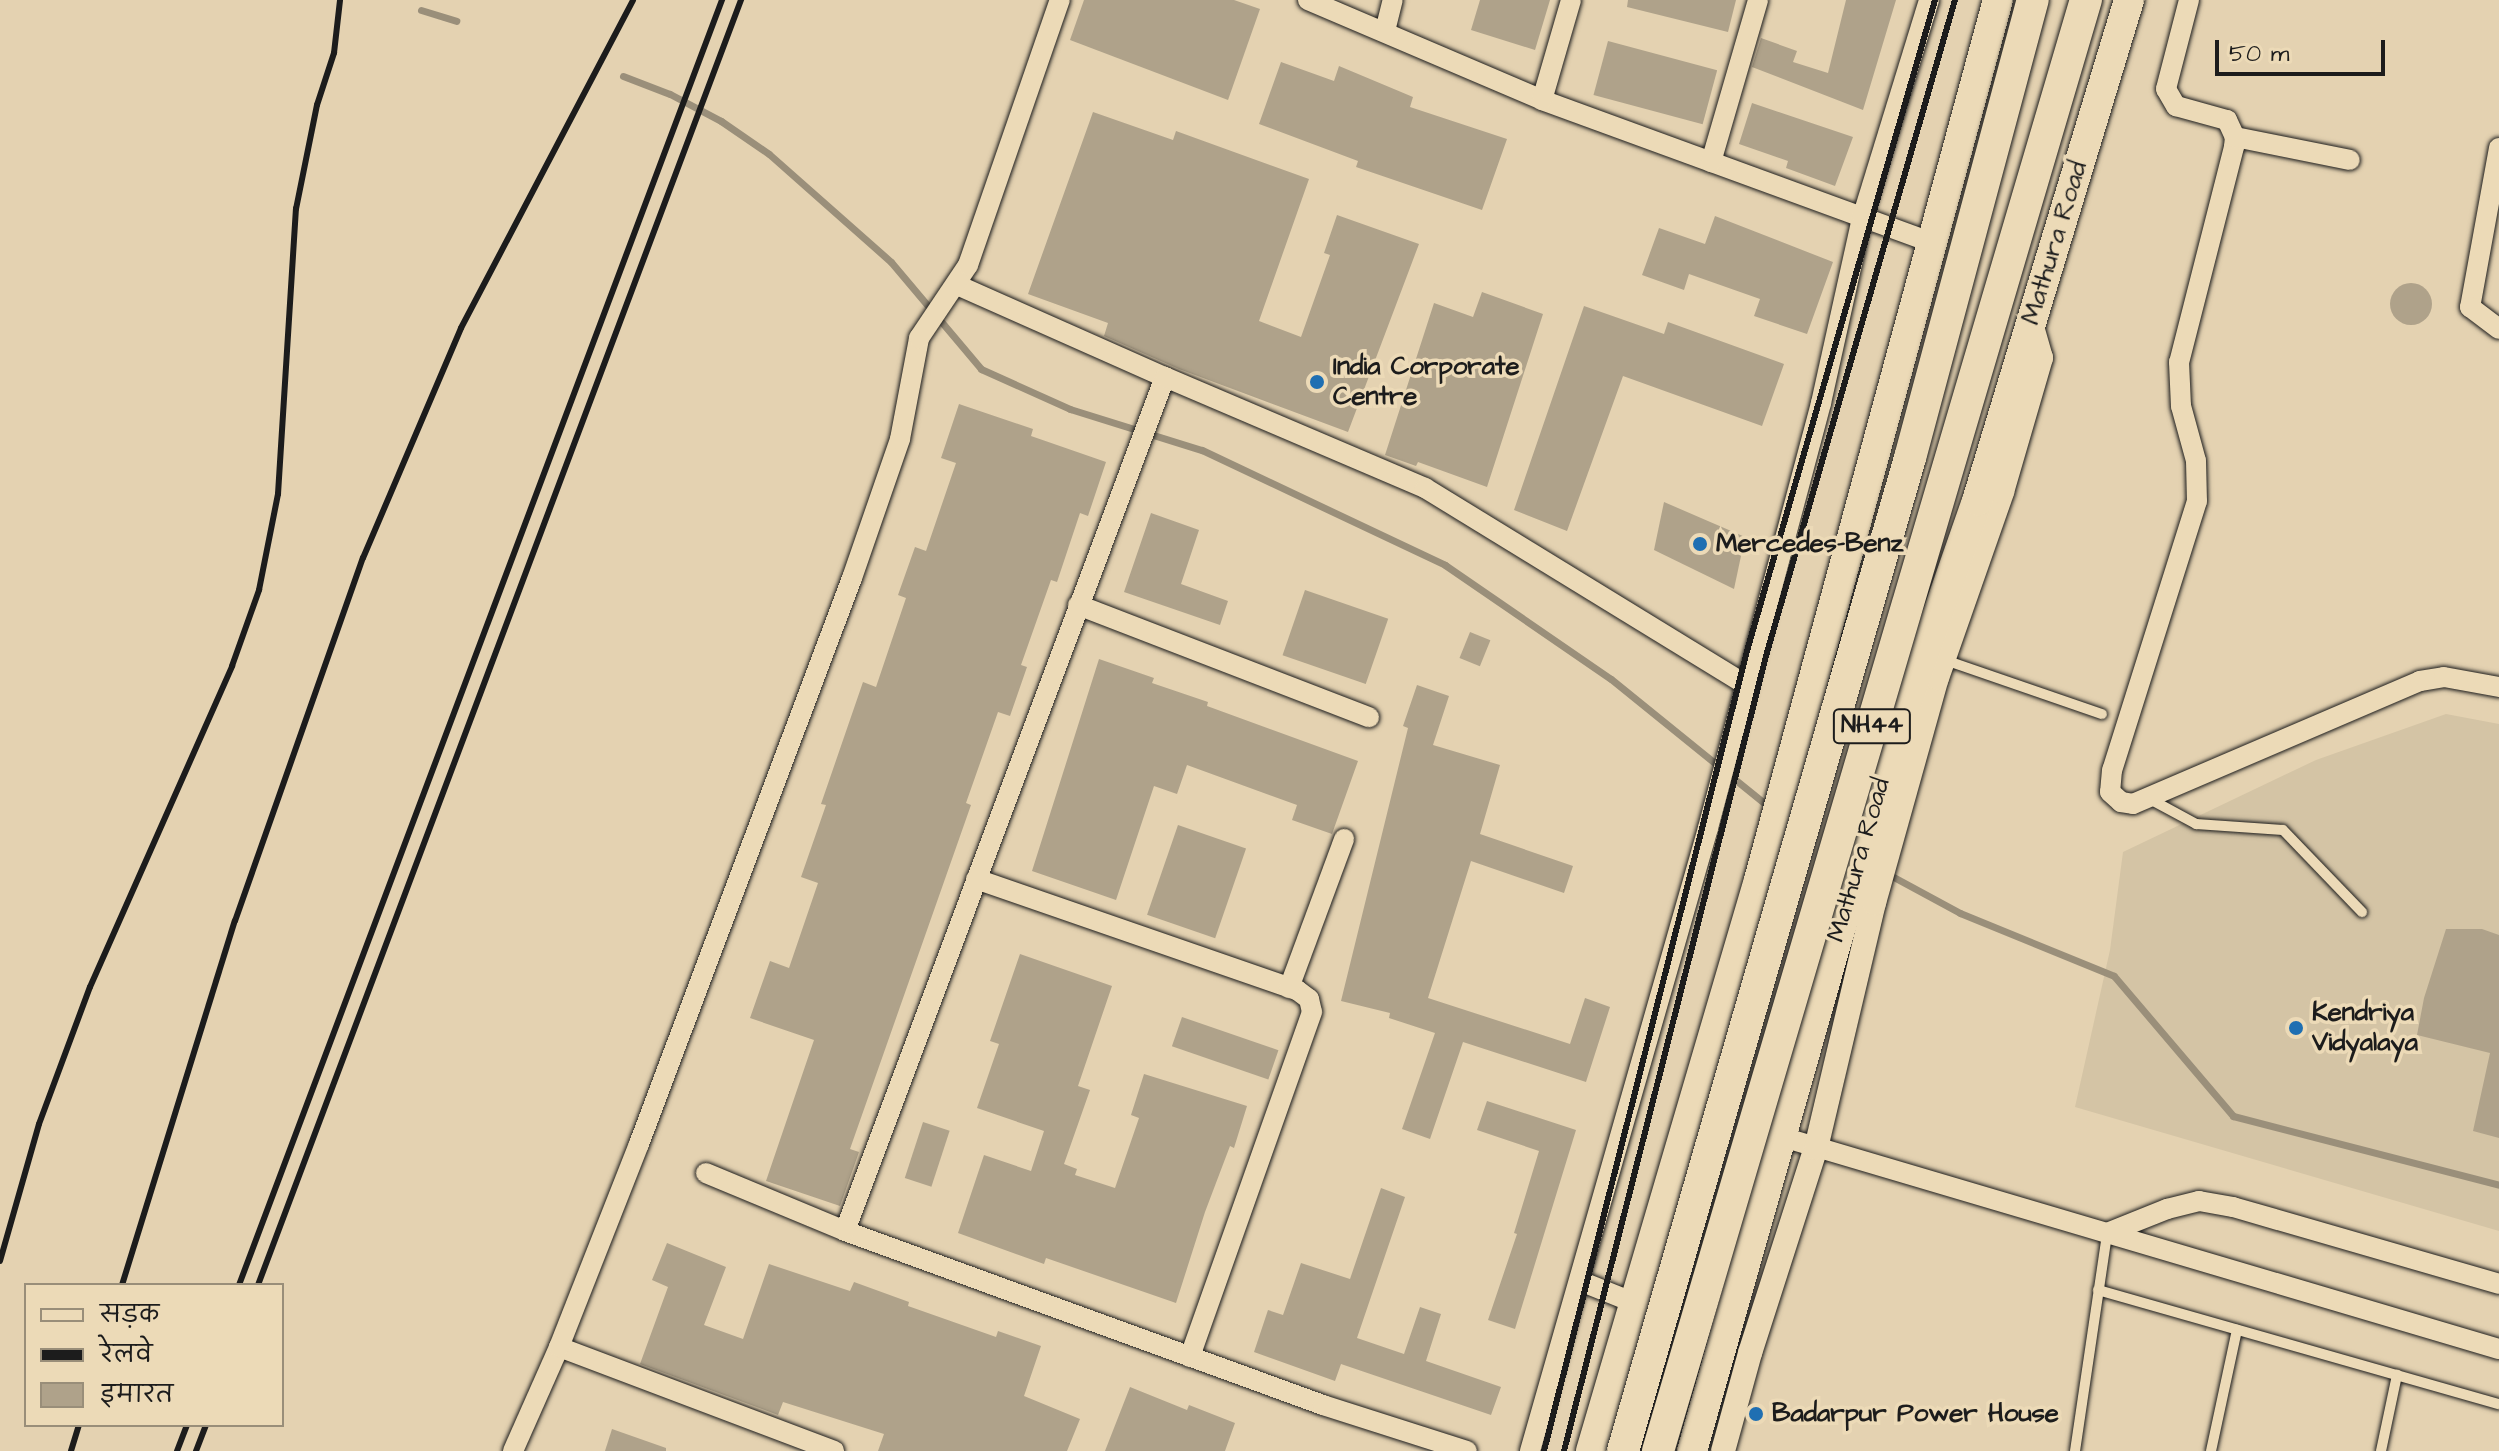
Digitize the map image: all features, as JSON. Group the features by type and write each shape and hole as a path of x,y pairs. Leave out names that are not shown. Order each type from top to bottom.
{"highway":[{"name":"NH44","path":"1623,1451 1910,458 2033,0"},
{"name":"Mathura Road","path":"1658,1451 2086,0"}],"main road":[{"path":"1591,1451 1777,813 1998,0"},
{"name":"Mathura Road","path":"1692,1451 1736,1348 1779,1136 1812,1024 1869,855 1896,732 1977,501 2129,0"},
{"path":"1725,993 1812,1024"},
{"path":"1635,1303 1736,1348"}],"street":[{"path":"513,1451 559,1347 893,463 916,351 934,315 957,285 977,244 1060,0"},
{"path":"1308,0 1542,100 1931,242"},
{"path":"1385,31 1393,0"},
{"path":"1542,100 1571,0"},
{"path":"1711,162 1758,0"},
{"path":"1530,1451 1747,685 1821,403 1862,218 1929,0"},
{"path":"2189,0 2166,89 2169,100 2186,110 2227,120 2235,137 2179,362 2181,406 2196,461 2197,501 2110,779 2110,792 2121,802 2133,804 2420,681 2444,677 2499,687"},
{"path":"2235,137 2350,160"},
{"path":"2499,148 2470,307 2499,329"},
{"path":"957,285 1425,488 1747,685"},
{"path":"1723,1451 1736,1348 1816,1148 1874,903 1869,855 1944,659 2002,492 2041,358 2031,323"},
{"path":"845,1231 1165,377"},
{"path":"1078,605 1369,717"},
{"path":"1289,988 1344,839"},
{"path":"976,879 1289,988 1309,999 1312,1012 1190,1357"},
{"path":"1779,1136 2499,1349"},
{"path":"706,1173 845,1231 1344,1413 1467,1451"},
{"path":"2107,1233 2167,1209 2199,1201 2233,1207 2499,1284"},
{"path":"1580,1281 1635,1303"},
{"path":"559,1347 834,1451"}],"lane":[{"path":"1944,659 2102,714"},
{"path":"2148,798 2196,824 2283,830 2362,912"},
{"path":"2075,1451 2107,1233"},
{"path":"2098,1290 2499,1404"},
{"path":"2211,1451 2237,1330"},
{"path":"2381,1451 2397,1375"}],"shaded area":[{"name":"Kendriya Vidyalaya","path":"2446,714 2499,724 2499,1231 2075,1107 2110,950 2123,852 2316,760"}],"building":[{"path":"1084,0 1234,0 1260,9 1228,100 1070,40"},
{"path":"1480,0 1550,0 1535,50 1471,30"},
{"path":"1628,0 1736,0 1728,32 1627,7"},
{"path":"1846,0 1896,0 1863,110 1752,67 1761,38 1797,51 1793,62 1828,73"},
{"path":"1608,41 1717,70 1703,124 1594,95"},
{"path":"1281,62 1334,81 1339,66 1413,97 1410,107 1507,139 1482,210 1356,167 1358,161 1259,124"},
{"path":"1752,103 1853,137 1835,186 1786,168 1788,161 1739,144"},
{"path":"1093,112 1173,140 1176,131 1309,179 1259,321 1301,337 1330,255 1324,253 1337,215 1419,244 1348,432 1179,369 1104,336 1108,323 1028,294"},
{"path":"1715,216 1833,262 1807,334 1754,316 1760,299 1689,274 1684,290 1642,275 1659,228 1705,244"},
{"path":"2411,283 2426,289 2432,304 2426,319 2411,325 2396,319 2390,304 2396,289"},
{"path":"1482,292 1543,314 1487,487 1418,462 1416,466 1385,455 1434,303 1473,317"},
{"path":"1584,306 1664,334 1668,322 1784,364 1762,426 1623,376 1567,531 1514,510"},
{"path":"959,404 1033,429 1031,436 1106,462 1088,516 1080,513 1057,582 1051,580 1021,665 1027,667 1010,716 998,712 966,803 971,805 850,1149 859,1152 840,1206 766,1181 814,1040 750,1018 770,961 789,968 818,883 801,877 826,805 821,804 863,682 876,687 906,598 898,595 915,547 926,551 956,463 941,458"},
{"name":"Mercedes-Benz","path":"1664,502 1745,537 1734,589 1654,550"},
{"path":"1151,513 1199,530 1181,584 1228,601 1220,625 1124,592"},
{"path":"1305,590 1388,619 1366,684 1283,655"},
{"path":"1470,632 1490,640 1480,666 1460,658"},
{"path":"1099,659 1154,678 1152,683 1208,702 1207,706 1358,761 1332,834 1292,820 1297,805 1187,765 1177,794 1154,786 1116,900 1032,871"},
{"path":"1417,685 1449,696 1433,745 1500,765 1480,834 1573,866 1564,893 1471,861 1428,998 1570,1044 1585,998 1610,1007 1586,1082 1463,1042 1430,1139 1402,1129 1435,1033 1389,1018 1390,1013 1341,1001 1408,728 1403,726"},
{"path":"1178,825 1246,848 1215,938 1147,915"},
{"name":"Kendriya Vidyalaya","path":"2446,929 2482,929 2499,935 2499,1138 2473,1131 2490,1053 2417,1035 2424,998"},
{"path":"1020,954 1112,986 1078,1086 1090,1090 1064,1164 1077,1169 1075,1175 1115,1188 1139,1118 1131,1115 1144,1074 1247,1106 1234,1148 1230,1146 1205,1212 1176,1303 1046,1258 1044,1264 958,1233 984,1155 1031,1171 1044,1131 977,1108 999,1044 990,1041"},
{"path":"1182,1017 1278,1050 1268,1080 1172,1046"},
{"path":"1487,1101 1576,1130 1515,1329 1488,1320 1517,1234 1514,1233 1539,1151 1477,1130"},
{"path":"923,1122 950,1131 931,1187 905,1178"},
{"path":"1381,1188 1405,1197 1357,1338 1404,1354 1420,1307 1441,1314 1426,1361 1501,1387 1491,1415 1341,1364 1335,1381 1254,1352 1268,1310 1283,1315 1301,1263 1350,1279"},
{"path":"667,1243 726,1267 704,1325 743,1339 769,1264 850,1291 854,1282 909,1302 908,1306 996,1337 998,1331 1041,1346 1024,1396 1080,1419 1067,1451 878,1451 884,1434 783,1402 778,1415 640,1364 668,1287 652,1280"},
{"path":"1130,1387 1187,1410 1189,1405 1235,1423 1225,1451 1105,1451"},
{"path":"612,1429 666,1448 666,1451 605,1451"}],"waterway":[{"path":"421,10 456,21"},
{"path":"623,76 670,94 721,121 769,154 891,262 981,369 1070,409 1202,450 1445,565 1611,679 1769,807"},
{"path":"1888,874 1960,913 2114,976 2233,1116 2499,1185"}],"railway":[{"path":"0,1261 39,1124 90,987 232,666 259,590 278,494 296,209 317,105 334,53 340,0"},
{"path":"123,1283 235,921 363,558 461,328 633,0"},
{"path":"240,1283 722,0"},
{"path":"259,1283 741,0"},
{"path":"1544,1451 1747,651 1935,0"},
{"path":"1564,1451 1766,656 1955,0"},
{"path":"71,1451 78,1427"},
{"path":"177,1451 186,1427"},
{"path":"196,1451 205,1427"}],"place":[{"name":"India Corporate Centre","path":"1317,382"},
{"name":"Mercedes-Benz","path":"1700,544"},
{"name":"Kendriya Vidyalaya","path":"2296,1028"},
{"name":"Badarpur Power House","path":"1756,1414"}]}
